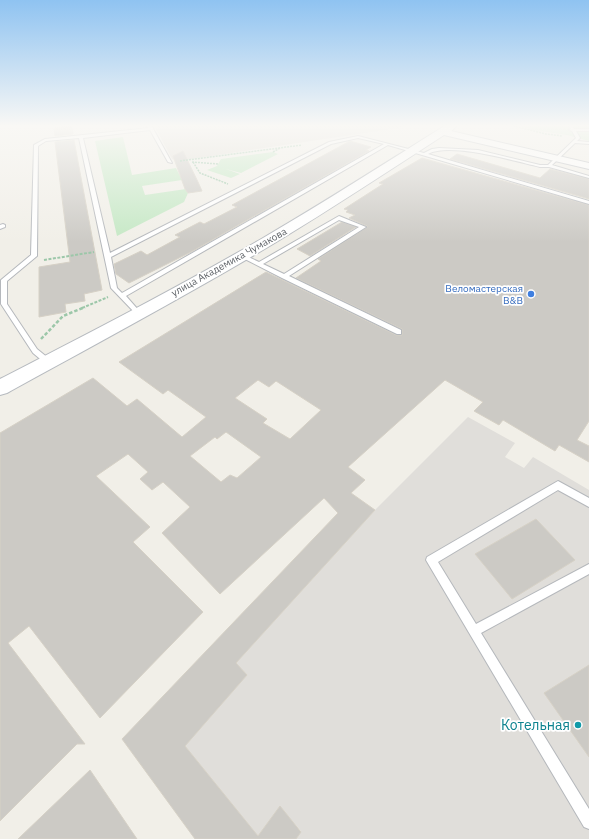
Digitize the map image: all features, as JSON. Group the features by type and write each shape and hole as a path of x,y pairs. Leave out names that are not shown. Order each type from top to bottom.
{"street":[{"name":"улица Академика Чумакова","path":"0,388 242,256 395,164"},
{"path":"572,164 589,166"}],"lane":[{"path":"36,164 34,256 4,280 2,305 35,351 49,362"},
{"path":"87,164 114,288 138,313"},
{"path":"107,253 287,164"},
{"path":"120,294 352,164"},
{"path":"464,164 589,203"},
{"path":"558,164 589,177"},
{"path":"259,264 340,218 363,228 284,276"},
{"path":"242,256 399,332"},
{"path":"589,503 558,485 431,560 589,822"},
{"path":"474,631 589,569"}],"path":[{"path":"194,164 200,173 231,185"},
{"path":"28,260 53,259 107,253"},
{"path":"35,351 40,340 62,316 120,294"}],"shaded area":[{"path":"468,417 515,443 505,457 524,468 533,457 589,490 589,839 296,839 301,831 280,807 258,836 177,736 200,729 247,675 236,663 375,510"}],"green space":[{"path":"100,164 129,164 132,175 176,168 182,180 142,186 145,195 186,189 188,193 184,202 117,236"},
{"path":"218,164 258,164 241,173 226,169 240,174 231,178 207,170"}],"building":[{"path":"58,164 79,164 102,290 84,294 85,301 65,304 66,312 39,317 39,267 70,262"},
{"path":"176,164 189,164 202,191 188,193 185,189"},
{"path":"307,164 346,164 191,252 129,283 116,274 114,264 141,251 147,255 180,237 175,235 200,222 204,224 237,207 232,205"},
{"path":"411,164 444,164 589,205 589,421 577,440 589,446 589,462 559,445 555,451 503,420 499,425 474,411 483,402 445,380 348,467 365,480 351,493 375,510 236,663 247,675 185,746 258,836 280,806 301,832 296,839 195,839 122,739 338,513 324,498 220,594 162,533 190,507 163,482 152,490 140,479 148,472 128,454 96,476 150,527 133,542 203,612 100,718 29,626 8,643 85,744 77,744 0,821 0,433 93,378 127,406 137,399 182,437 206,417 168,390 163,394 119,362 266,272 396,335 402,335 402,329 296,278 321,261 318,259 367,227 349,218 355,215 346,212 348,210 344,209 383,184 379,183","holes":["258,380 269,387 276,381 321,410 290,439 263,423 267,419 235,398","226,432 261,457 237,478 230,475 221,482 190,456 215,437 217,439"]},
{"path":"468,164 492,164 540,178 550,169 589,179 589,199"},
{"path":"342,222 356,227 310,256 297,249"},
{"path":"536,519 575,560 512,599 475,554"},
{"name":"Котельная","path":"589,665 589,757 544,693"},
{"path":"90,770 137,839 18,839"}],"place":[{"name":"Веломастерская B&B","path":"531,294"},
{"name":"Котельная","path":"578,725"}]}
